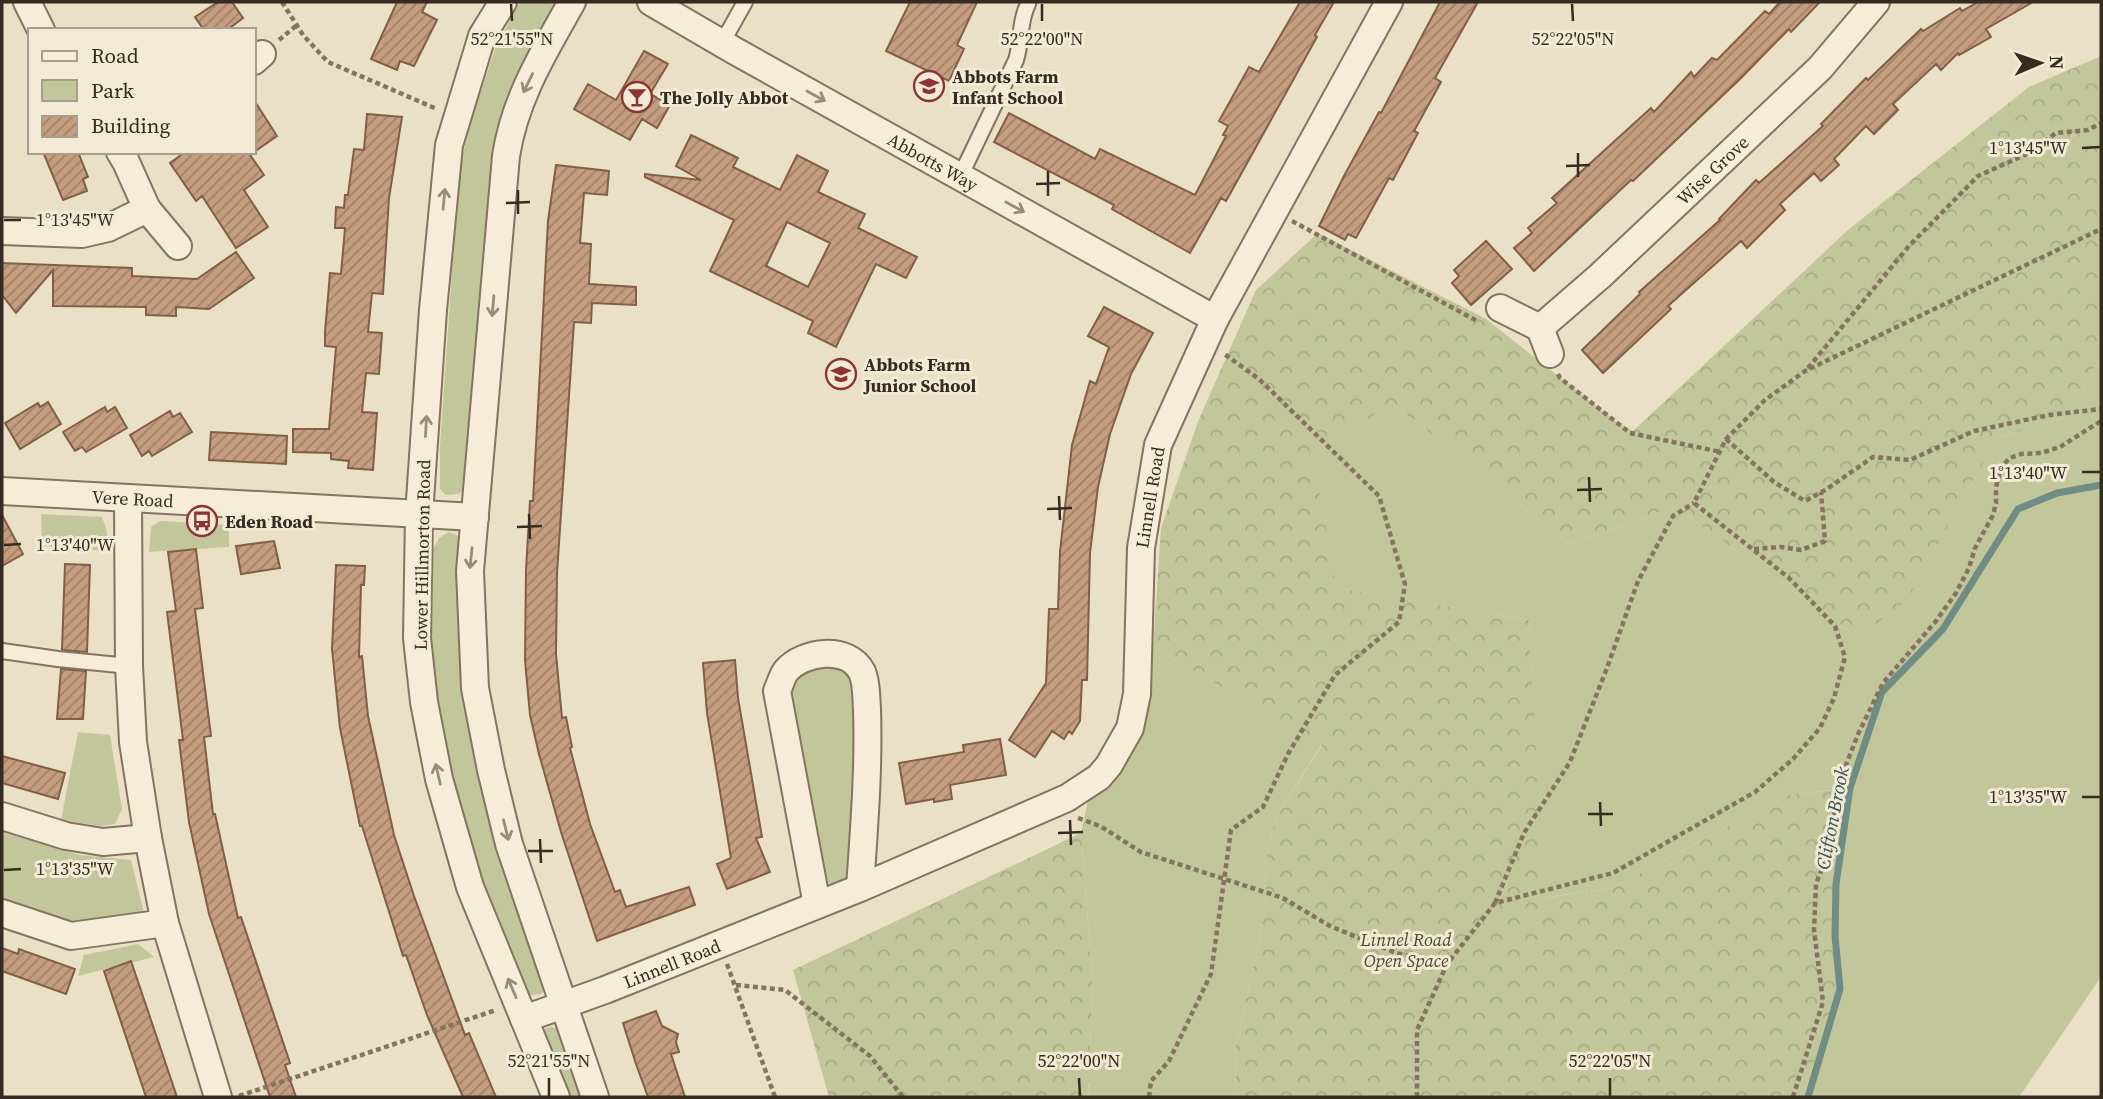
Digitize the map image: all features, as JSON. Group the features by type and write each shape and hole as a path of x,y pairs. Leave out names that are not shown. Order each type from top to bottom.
{"street":[{"path":"27,2 40,28"},
{"name":"Lower Hillmorton Road","path":"502,2 482,36 447,159 433,310 419,516 417,638 424,702 439,779 470,887 556,1097"},
{"path":"572,2 527,84 511,126 506,156 470,571 475,688 491,770 509,844 596,1097"},
{"name":"Abbotts Way","path":"651,2 960,177 1210,330"},
{"name":"Linnell Road","path":"521,1011 564,1004 860,888 1067,798 1099,777 1119,750 1130,727 1137,694 1142,548 1158,445 1210,330 1389,2"},
{"name":"Wise Grove","path":"1540,328 1610,267 1820,68 1876,2"},
{"path":"129,155 147,209 178,246"},
{"path":"2,231 82,234 108,228 147,209"},
{"path":"1500,308 1540,328 1550,354"},
{"name":"Vere Road","path":"2,491 475,517"},
{"path":"128,498 129,666 133,742 165,923 218,1097"},
{"path":"817,905 777,691 785,672 814,655 838,654 861,671 866,686 867,728 860,888"},
{"path":"2,816 66,836 103,842 148,838"},
{"path":"2,913 71,936 165,923"}],"lane":[{"path":"729,47 746,2"},
{"path":"960,177 1016,60 1020,49 1022,16 1028,4"},
{"path":"2,651 58,660 129,666"}],"path":[{"path":"282,2 303,35 328,62 457,118"},
{"path":"1805,371 1909,246 1978,176 2029,153 2056,134 2088,130 2101,123"},
{"path":"1273,211 1488,326 1500,308"},
{"path":"1417,1097 1417,1030 1447,964 1495,903 1524,833 1570,762 1638,581 1672,516 1694,502 1726,439 1765,400 1805,371 2101,229"},
{"path":"1149,1097 1151,1081 1168,1061 1211,974 1231,830 1263,807 1288,754 1335,676 1399,622 1405,584 1379,496 1210,330"},
{"path":"1550,354 1560,378 1630,433 1721,452"},
{"path":"1726,439 1774,482 1805,501 1872,457 1910,460 1974,431 2049,415 2101,409"},
{"path":"1793,1097 1823,1002 1814,930 1816,884 1828,853 1840,780 1859,732 1883,684 1936,621 1969,568 1975,548 1993,515 2001,467 2010,458 2021,454 2041,453 2060,447 2101,421"},
{"path":"1753,549 1781,547 1801,550 1825,541 1821,492"},
{"path":"1495,903 1613,873 1755,792 1793,759 1820,728 1834,698 1845,657 1835,626 1789,578 1694,502"},
{"path":"1067,798 1072,816 1100,826 1141,852 1283,898 1330,926 1396,953 1447,964"},
{"path":"719,944 775,1097"},
{"path":"736,985 785,990 870,1056 903,1097"},
{"path":"235,1097 521,1011"}],"green space":[{"path":"520,2 557,2 508,97 498,139 469,488 458,494 446,495 440,489 440,446 459,170 471,121 496,46"},
{"name":"Linnel Road Open Space","path":"2101,56 2101,354 2069,416 1997,438 1906,602 1858,637 1675,507 1570,544 1392,403 1314,456 1336,588 1529,620 1544,898 1612,888 1787,795 1850,788 1836,884 1840,989 1803,1097 1235,1097 1236,1045 1266,909 1265,863 1276,817 1322,745 1153,647 1161,528 1199,419 1256,290 1318,233 1486,319 1617,422 1633,431 1849,229 2029,87"},
{"path":"2101,354 2101,977 2019,1097 1803,1097 1840,989 1836,884 1849,788 1787,795 1612,888 1543,898 1529,620 1335,588 1314,456 1392,403 1570,544 1675,507 1858,637 1906,601 1997,438 2069,416"},
{"path":"41,514 102,517 107,531 107,551 42,546"},
{"path":"160,521 229,525 229,547 149,552 151,527"},
{"path":"449,532 458,536 461,643 467,723 495,835 548,984 541,994 529,995 520,982 462,823 439,726 429,605 432,551 439,538"},
{"path":"1153,647 1322,744 1276,817 1265,863 1266,909 1236,1045 1235,1097 1088,1097 1093,985 1081,833 1089,796 1124,766 1145,721"},
{"path":"834,660 853,678 858,755 854,873 844,882 832,885 823,879 786,692 798,671"},
{"path":"78,732 110,735 122,809 115,824 101,826 61,820"},
{"path":"2,830 79,855 131,860 144,913 75,927 2,902"},
{"path":"1081,833 1093,985 1088,1097 829,1097 793,970"},
{"path":"138,944 154,957 78,976 84,955"},
{"path":"560,1028 583,1097 567,1097 541,1037 545,1029"}],"building":[{"path":"218,2 232,2 243,18 230,28 203,28 195,17"},
{"path":"397,2 427,2 422,12 437,20 414,66 400,61 397,70 371,59"},
{"path":"910,2 977,2 957,45 964,49 949,81 886,51"},
{"path":"1300,2 1334,2 1226,201 1221,198 1190,253 1112,209 1114,205 994,142 1009,113 1095,159 1100,149 1195,195 1226,136 1223,135 1228,126 1219,121 1249,67 1259,72"},
{"path":"1440,2 1478,2 1435,78 1441,82 1414,131 1418,133 1393,180 1389,178 1356,238 1348,234 1345,240 1319,226"},
{"path":"1780,2 1820,2 1633,181 1534,271 1514,248 1532,233 1528,228 1557,203 1552,198 1651,108 1654,112 1691,72 1694,77 1712,58 1717,60 1765,11 1769,14"},
{"path":"1978,2 2033,2 1986,29 1991,37 1959,55 1958,53 1941,70 1936,64 1893,104 1898,110 1874,134 1866,126 1834,159 1839,165 1821,181 1814,173 1780,204 1785,210 1747,248 1741,241 1668,306 1671,309 1603,373 1582,350 1640,294 1639,292 1720,220 1756,180 1759,183 1823,126 1821,124 1866,78 1868,80 1921,29 1923,31 1960,8 1962,11"},
{"name":"The Jolly Abbot","path":"644,51 668,64 650,94 670,105 657,128 642,119 630,140 574,109 588,84 616,100"},
{"path":"256,103 277,136 256,151"},
{"path":"367,114 402,117 389,198 383,294 372,293 368,332 382,333 379,374 366,373 362,412 377,413 373,470 348,468 349,461 331,459 331,453 293,452 293,429 329,429 336,347 325,346 325,332 330,273 341,274 345,228 335,228 336,207 344,208 354,149 364,150"},
{"path":"691,135 738,158 733,167 780,190 797,155 828,171 818,192 865,214 858,228 917,257 906,278 876,264 836,347 808,333 813,321 710,271 734,220 645,177 645,174 701,180 676,166","holes":["787,222 830,243 808,287 766,266"]},
{"path":"44,154 79,154 88,177 83,179 87,191 63,200"},
{"path":"182,154 249,154 264,175 244,190 268,227 236,248 202,196 196,201 170,163"},
{"path":"556,165 609,171 607,195 584,193 580,243 591,244 589,284 636,287 636,305 592,303 591,323 574,322 557,573 556,654 562,718 566,717 572,747 570,748 590,824 615,892 620,890 626,907 689,887 695,905 597,941 539,754 530,715 525,660 530,501 533,501 548,221"},
{"path":"1486,241 1512,269 1471,305 1452,283 1459,276 1454,270"},
{"path":"236,252 254,278 209,309 176,307 176,316 146,315 146,307 53,306 53,270 16,313 2,295 2,263 132,268 132,276 197,279"},
{"path":"1104,307 1153,333 1131,374 1110,434 1098,487 1090,553 1087,680 1082,680 1080,721 1072,734 1069,731 1064,739 1052,731 1035,757 1009,740 1046,683 1049,609 1058,609 1060,552 1072,445 1090,381 1096,384 1109,347 1088,336"},
{"path":"48,402 61,424 20,449 5,423 38,403 40,407"},
{"path":"105,407 107,412 115,407 127,428 86,452 82,447 75,451 63,432"},
{"path":"170,411 173,417 180,413 192,432 152,456 149,451 142,456 130,435"},
{"path":"211,432 287,436 286,464 209,460"},
{"path":"2,515 23,554 2,566"},
{"path":"274,541 280,568 241,574 236,546"},
{"path":"196,549 203,608 195,609 211,736 204,737 213,814 238,918 241,917 290,1063 285,1065 296,1097 270,1097 209,914 189,822 179,740 183,740 167,612 176,611 168,552"},
{"path":"65,564 90,565 87,652 62,650"},
{"path":"336,565 365,566 364,585 361,585 359,657 362,656 368,716 394,835 465,1035 469,1033 496,1097 463,1097 427,1015 406,955 403,956 360,826 340,728 332,649"},
{"path":"735,660 738,698 762,837 756,838 770,872 727,889 717,864 731,858 707,713 703,663"},
{"path":"61,669 86,671 83,719 57,719"},
{"path":"1000,739 1006,775 950,785 952,799 906,804 899,763 964,752 963,745"},
{"path":"2,756 65,773 58,799 2,783"},
{"path":"2,948 18,954 19,949 75,969 66,994 2,971"},
{"path":"131,961 177,1097 146,1097 104,971"},
{"path":"656,1011 662,1026 678,1034 676,1042 679,1052 671,1054 685,1097 648,1097 636,1064 623,1023"}],"waterway":[{"name":"Clifton Brook","path":"1808,1097 1840,989 1835,936 1836,884 1850,788 1882,692 1943,629 2018,509 2057,493 2101,485"}],"place":[{"name":"Abbots Farm Infant School","path":"929,86"},
{"name":"The Jolly Abbot","path":"637,97"},
{"name":"Abbots Farm Junior School","path":"841,374"},
{"name":"Eden Road","path":"202,521"}]}
